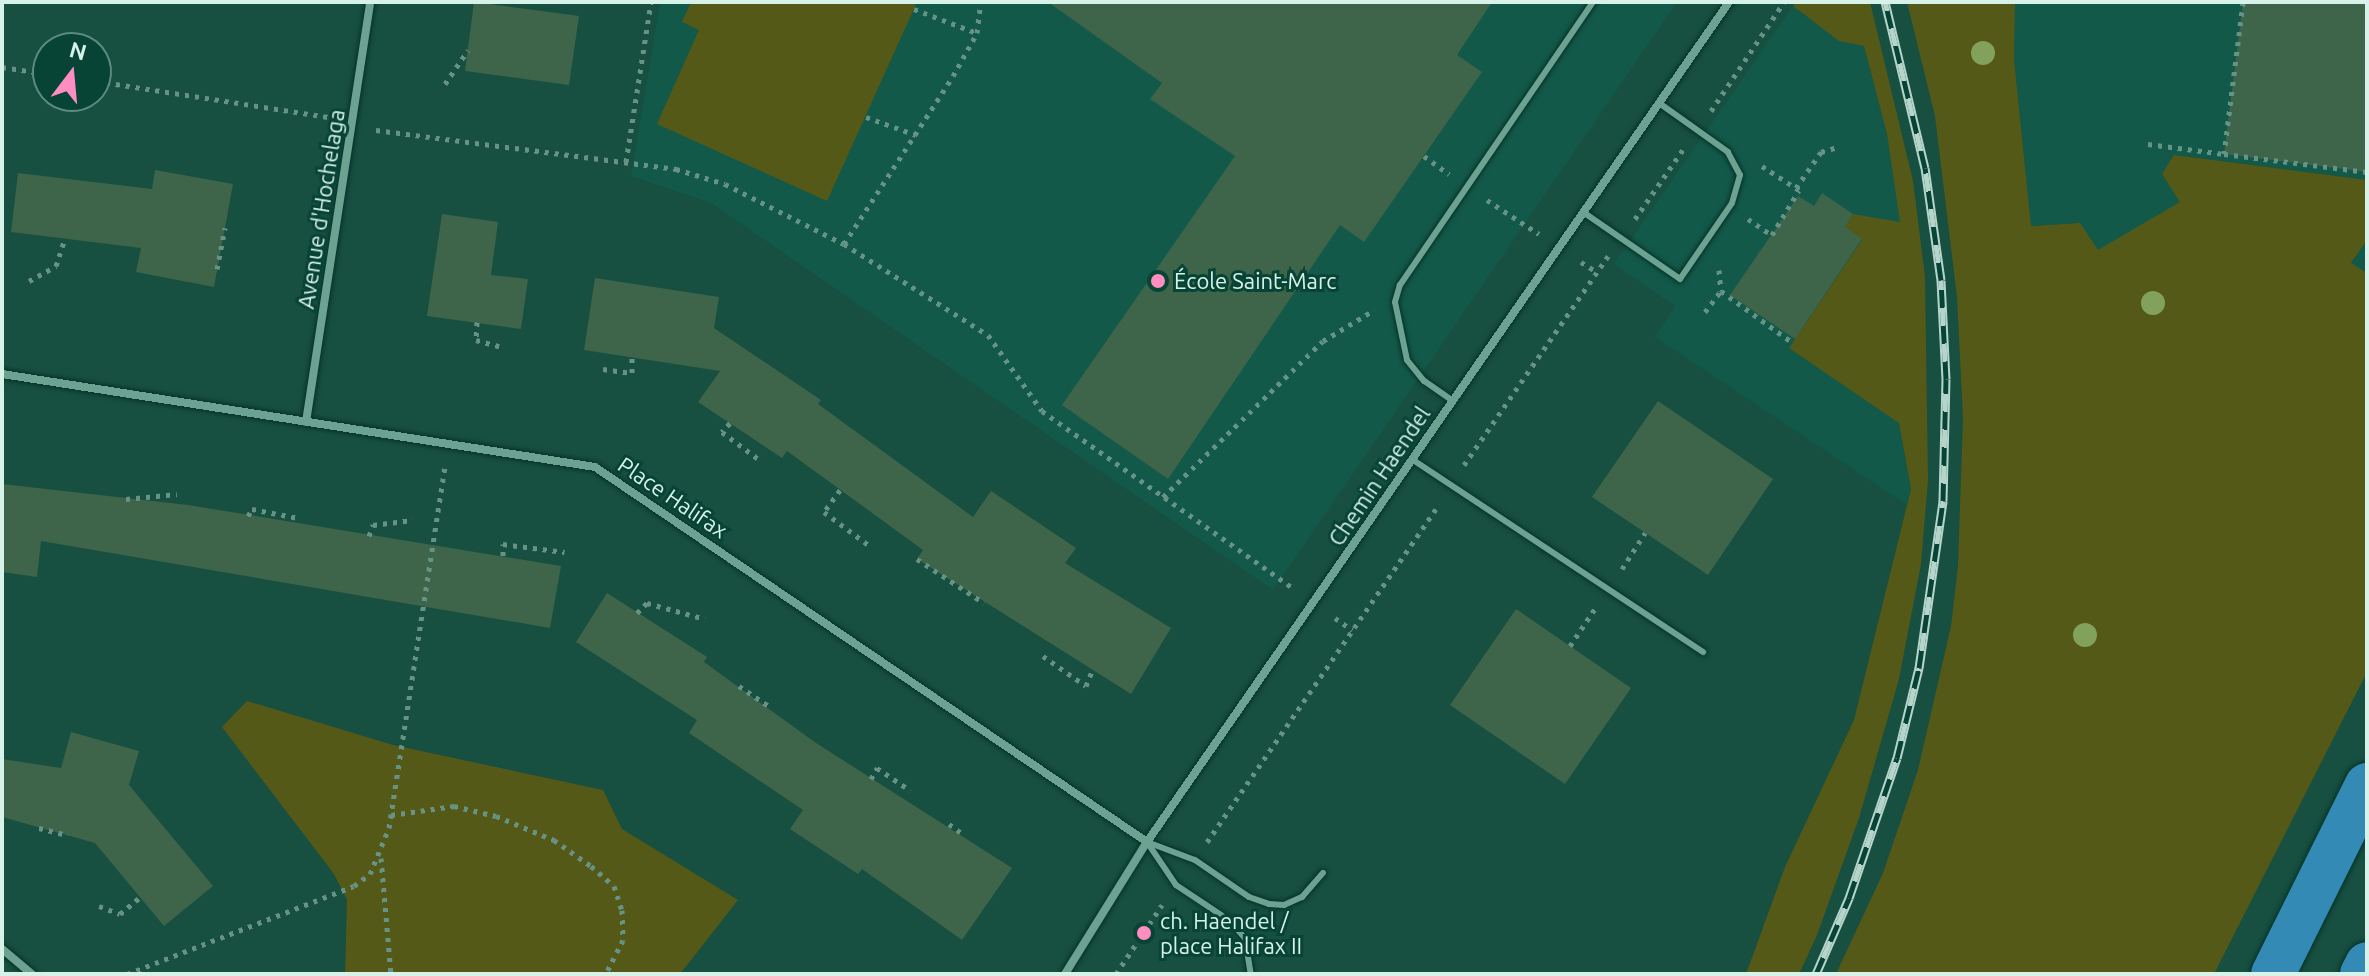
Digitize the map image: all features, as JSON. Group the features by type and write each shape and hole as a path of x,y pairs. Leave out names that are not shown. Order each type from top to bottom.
{"highway":[{"path":"2273,974 2367,785"},
{"path":"2362,974 2367,964"}],"street":[{"name":"Avenue d'Hochelaga","path":"306,422 370,2"},
{"name":"Chemin Haendel","path":"1065,974 1147,842 1729,2"},
{"name":"Place Halifax","path":"2,374 306,422 563,458 603,471 1147,842"},
{"path":"2,949 32,974"}],"lane":[{"path":"1453,401 1424,381 1407,360 1395,302 1400,285 1593,2"},
{"path":"1583,212 1680,279 1732,203 1740,175 1728,152 1659,103"},
{"path":"1413,460 1703,652"},
{"path":"1147,842 1195,860 1249,897 1269,904 1284,905 1302,897 1323,873"},
{"path":"1147,842 1176,885 1222,915 1245,938 1251,974"}],"path":[{"path":"626,162 651,2"},
{"path":"844,244 916,135 977,33 981,2"},
{"path":"1705,119 1784,2"},
{"path":"2224,154 2243,2"},
{"path":"914,9 977,33"},
{"path":"445,84 468,50"},
{"path":"2,67 32,72"},
{"path":"112,83 324,115"},
{"path":"866,117 916,135"},
{"path":"380,131 699,174 844,244 988,335 1042,411 1293,588"},
{"path":"2148,144 2367,172"},
{"path":"1636,218 1686,146"},
{"path":"1796,188 1821,152 1837,147"},
{"path":"1424,156 1449,173"},
{"path":"1479,194 1529,227"},
{"path":"1744,232 1751,222"},
{"path":"217,269 225,228"},
{"path":"29,281 56,266 65,238"},
{"path":"1466,462 1607,259"},
{"path":"1722,265 1717,282 1721,291 1793,343"},
{"path":"1705,312 1721,291"},
{"path":"1163,497 1323,341 1376,309"},
{"path":"477,322 476,340 499,346"},
{"path":"603,369 632,373 632,357"},
{"path":"730,423 722,432 761,461"},
{"path":"391,974 380,857 391,815 446,464"},
{"path":"840,490 824,512 870,546"},
{"path":"126,499 177,494"},
{"path":"1212,835 1437,506"},
{"path":"248,516 252,509 298,518"},
{"path":"369,536 373,525 413,520"},
{"path":"503,556 503,544 564,552"},
{"path":"917,559 984,603"},
{"path":"637,613 647,603 705,619"},
{"path":"1335,618 1352,630"},
{"path":"1043,656 1086,686 1092,671"},
{"path":"739,686 770,707"},
{"path":"871,779 877,768 910,790"},
{"path":"391,815 454,806 496,816 554,840 591,866 614,886 622,910 623,940 606,974"},
{"path":"949,824 963,834"},
{"path":"39,828 68,835"},
{"path":"127,974 354,886 380,857"},
{"path":"99,906 120,914 140,897"},
{"path":"1116,974 1158,912"}],"shaded area":[{"name":"École Saint-Marc","path":"660,2 1677,2 1273,590 711,203 631,176"},
{"path":"691,2 917,2 827,201 657,124 699,30 682,22"},
{"path":"1796,2 1870,2 1913,181 1925,277 1928,480 1921,564 1899,679 1859,818 1817,935 1799,974 1746,974 1785,867 1854,720 1911,489 1899,423 1789,348 1862,240 1845,227 1853,214 1900,222 1887,134 1864,46 1839,41 1793,6"},
{"path":"1907,2 2015,2 2014,59 2031,226 2080,223 2098,250 2180,202 2162,174 2174,155 2367,180 2367,240 2351,263 2367,273 2367,672 2214,974 1836,974 1883,873 1918,770 1951,626 1958,566 1963,419 1957,297 1935,116"},
{"path":"2015,2 2367,2 2367,180 2174,155 2181,202 2097,251 2080,223 2031,226 2014,59"},
{"path":"1793,6 1839,41 1864,46 1887,134 1901,222 1899,423 1911,489 1907,505 1655,337 1675,306 1614,264"},
{"path":"2367,240 2367,273 2351,264"},
{"path":"247,701 393,745 603,790 622,829 738,900 680,974 345,974 347,900 334,874 222,727"}],"building":[{"path":"474,2 579,16 569,85 465,71"},
{"path":"1048,2 1492,2 1457,55 1482,72 1364,242 1340,225 1168,479 1062,405 1235,156 1150,99 1162,83"},
{"path":"2243,2 2367,2 2367,172 2224,154"},
{"path":"155,170 233,184 214,287 136,272 141,248 11,232 18,173 152,189"},
{"path":"1822,193 1853,214 1845,227 1862,239 1795,339 1730,295 1798,196 1814,206"},
{"path":"442,214 498,222 491,275 528,279 521,329 427,316"},
{"path":"595,278 719,297 714,328 821,400 818,404 973,517 991,491 1076,548 1065,563 1171,628 1131,694 917,559 923,550 787,451 782,458 698,402 720,371 584,350"},
{"path":"1658,401 1773,479 1708,575 1592,497"},
{"path":"2,484 188,505 561,566 550,628 41,541 37,577 2,572"},
{"path":"607,593 707,657 704,662 816,743 1012,868 962,940 862,869 858,874 790,829 803,810 689,733 697,720 576,642"},
{"path":"1516,609 1631,688 1565,784 1450,705"},
{"path":"71,732 139,751 129,785 213,886 164,926 95,843 2,817 2,759 61,768"}],"railway":[{"path":"1816,974 1849,898 1897,758 1919,668 1943,501 1946,379 1941,280 1925,168 1885,2"}],"place":[{"name":"École Saint-Marc","path":"1158,281"},
{"name":"ch. Haendel / place Halifax II","path":"1144,933"}]}
